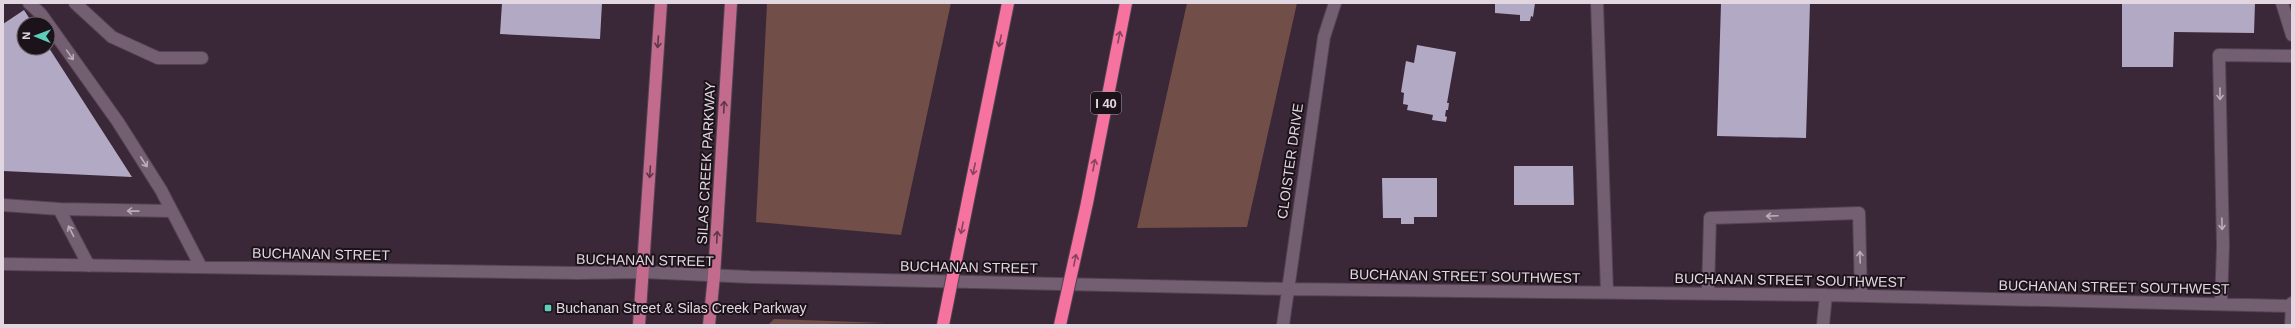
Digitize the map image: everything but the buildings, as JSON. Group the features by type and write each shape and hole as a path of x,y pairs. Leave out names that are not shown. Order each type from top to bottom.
{"highway":[{"path":"943,325 1008,3"},
{"name":"I 40","path":"1060,325 1087,203 1126,3"}],"main road":[{"path":"639,325 661,3"},
{"name":"SILAS CREEK PARKWAY","path":"709,325 714,276 731,3"}],"street":[{"path":"29,3 41,14 118,122 161,190 200,267"},
{"path":"75,3 112,37 158,58 202,58"},
{"name":"CLOISTER DRIVE","path":"1283,325 1286,289 1324,37 1335,3"},
{"path":"1597,3 1607,292"},
{"path":"2282,3 2292,35"},
{"path":"2221,304 2223,246 2219,55 2292,56"},
{"path":"3,205 59,209 172,211"},
{"path":"59,209 89,266"},
{"path":"1708,293 1710,218 1859,213 1861,296"},
{"name":"BUCHANAN STREET","path":"3,264 578,273 643,272 714,276 1286,289"},
{"name":"BUCHANAN STREET SOUTHWEST","path":"1286,289 1708,293 2292,305"},
{"path":"1823,325 1826,295"},
{"path":"2291,325 2292,305"}],"shaded area":[{"path":"767,3 951,3 901,235 756,222"},
{"path":"1187,3 1297,3 1247,227 1137,228"},
{"path":"774,319 887,323 768,325"}],"place":[{"name":"Buchanan Street & Silas Creek Parkway","path":"548,308"}]}
